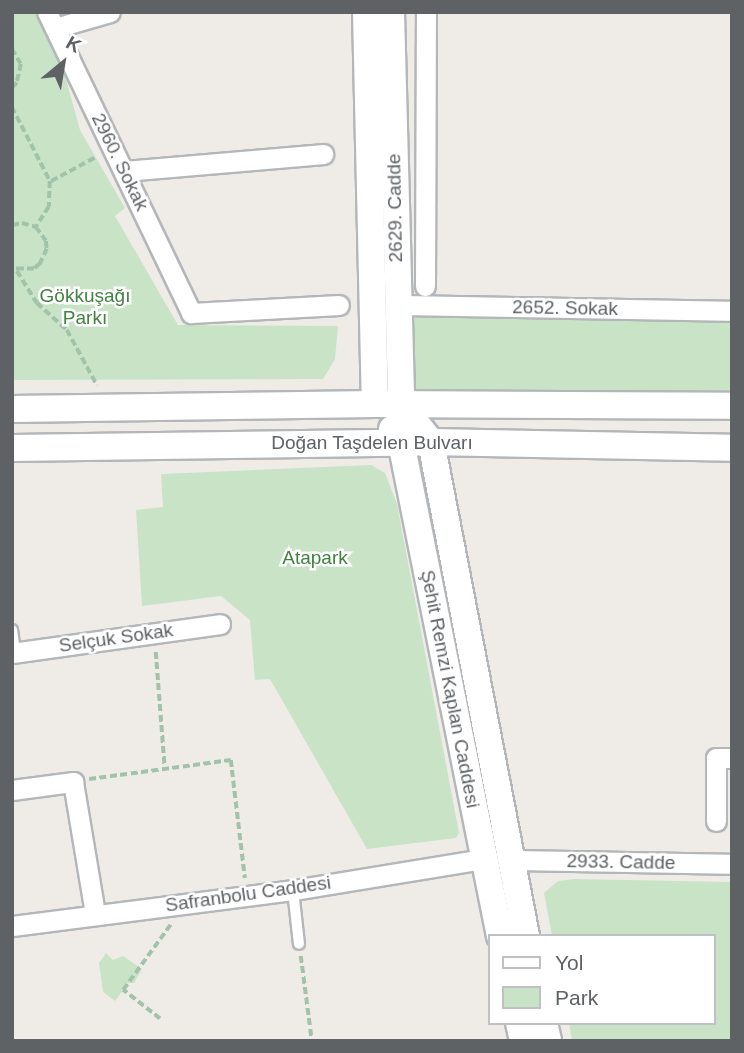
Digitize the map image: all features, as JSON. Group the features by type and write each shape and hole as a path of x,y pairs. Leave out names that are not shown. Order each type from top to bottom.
{"main road":[{"name":"2629. Cadde","path":"366,12 388,404"},
{"name":"2629. Cadde","path":"388,404 397,305 391,12"},
{"name":"Doğan Taşdelen Bulvarı","path":"12,409 388,404 732,406"},
{"path":"388,404 431,442"},
{"path":"388,404 401,442"},
{"name":"Şehit Remzi Kaplan Caddesi","path":"401,442 500,934"},
{"name":"Doğan Taşdelen Bulvarı","path":"12,448 431,442 732,448"},
{"name":"Şehit Remzi Kaplan Caddesi","path":"431,442 526,934"},
{"path":"483,859 510,860"}],"street":[{"path":"51,20 110,12"},
{"path":"425,286 426,12"},
{"name":"2960. Sokak","path":"51,20 191,313 339,306"},
{"path":"393,113 425,113"},
{"path":"125,171 323,154"},
{"name":"2652. Sokak","path":"397,305 732,311"},
{"name":"Selçuk Sokak","path":"14,652 219,624"},
{"path":"716,821 716,758 732,758"},
{"path":"12,790 73,782 95,914"},
{"name":"Safranbolu Caddesi","path":"12,926 293,890 483,859"},
{"name":"2933. Cadde","path":"510,860 732,863"}],"lane":[{"path":"12,630 14,652"},
{"path":"293,890 299,944"}],"path":[{"path":"12,49 21,64 17,83 12,88"},
{"path":"12,107 50,181 49,207 36,227"},
{"path":"50,181 113,147"},
{"path":"12,225 22,223 36,227 46,241 45,257 33,269 15,270"},
{"path":"15,270 37,303 72,338 108,407"},
{"path":"155,633 165,769"},
{"path":"73,782 231,760 246,895"},
{"path":"160,1019 123,990 187,902"},
{"path":"299,944 312,1041"}],"green space":[{"name":"Gökkuşağı Parkı","path":"12,12 40,12 56,43 80,130 125,208 115,216 178,325 338,326 335,359 323,379 12,380"},
{"path":"409,314 732,320 731,398 408,392"},
{"name":"Atapark","path":"371,465 385,473 397,504 459,833 456,838 367,849 270,679 255,680 250,620 221,596 142,606 136,510 163,507 161,474"},
{"path":"558,881 732,882 732,1041 572,1041 569,1025 716,1025 716,934 552,934 544,893"},
{"path":"106,953 113,960 123,956 142,969 134,983 128,983 115,1001 103,992 99,963"}]}
